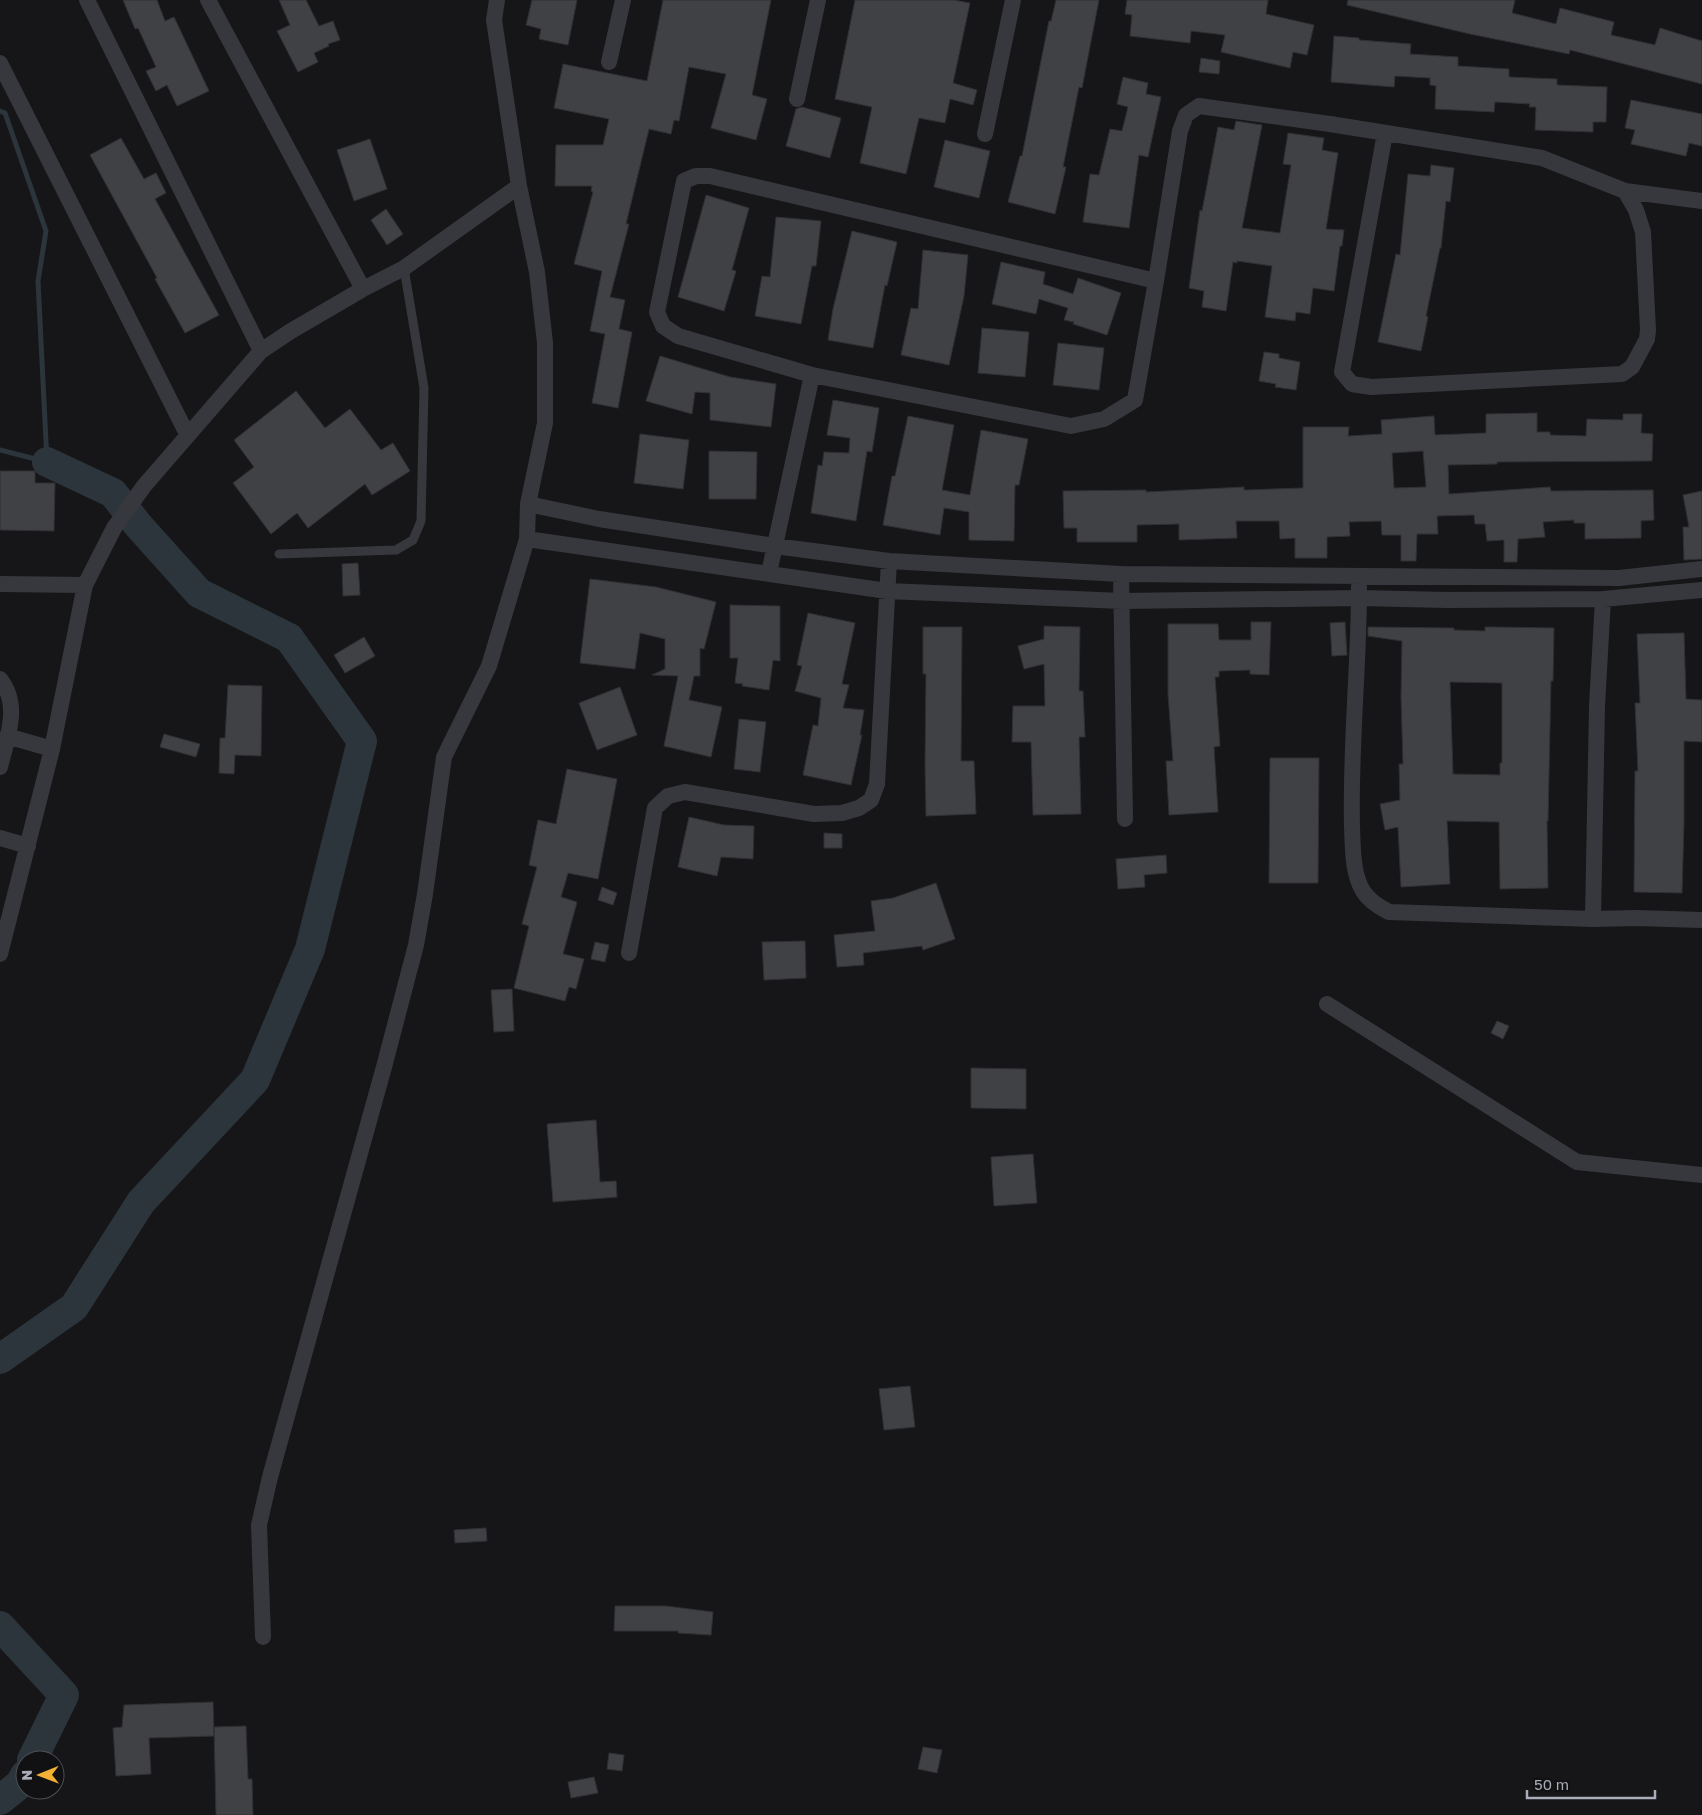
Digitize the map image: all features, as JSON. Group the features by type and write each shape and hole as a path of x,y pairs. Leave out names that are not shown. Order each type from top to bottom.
{"street":[{"path":"87,0 261,352"},
{"path":"208,0 363,289"},
{"path":"263,1637 259,1525 270,1477 384,1068 416,945 444,757 488,666 527,540 528,504 545,423 545,344 537,272 519,186 494,20 497,0"},
{"path":"609,62 623,0"},
{"path":"797,100 818,0"},
{"path":"985,134 1013,0"},
{"path":"0,63 187,434"},
{"path":"1156,281 710,176 696,176 684,181 657,312 664,326 678,336 812,375 1071,426 1104,418 1136,400 1156,281 1180,131 1186,115 1199,106 1330,124 1542,158 1625,191 1702,201"},
{"path":"1385,133 1342,372 1352,384 1371,387 1622,374 1632,368 1647,339 1648,330 1643,232 1636,210 1625,191"},
{"path":"0,954 52,748 86,585 114,528 144,486 187,434 261,352 291,331 363,289 404,268 519,186"},
{"path":"769,573 812,375"},
{"path":"528,504 599,519 775,546 889,560 1121,574 1619,578 1702,569"},
{"path":"527,540 887,591 1122,601 1359,598 1603,600 1702,590"},
{"path":"629,953 655,808 668,796 685,792 814,814 842,813 860,808 871,800 877,784 889,560"},
{"path":"1121,574 1124,819"},
{"path":"1359,575 1351,798 1356,872 1362,891 1373,903 1389,912 1593,919 1702,920"},
{"path":"0,584 86,585"},
{"path":"1593,919 1598,706 1603,600"},
{"path":"0,679 6,686 12,715 0,767"},
{"path":"7,736 52,748"},
{"path":"0,838 28,846"},
{"path":"1327,1004 1577,1162 1702,1175"}],"lane":[{"path":"279,554 396,550 413,540 421,521 424,388 404,268"}],"building":[{"path":"123,0 157,0 165,21 174,17 209,91 177,106 167,85 156,91 146,71 156,67 138,28 135,29"},
{"path":"279,0 306,0 319,26 333,21 340,40 328,44 329,46 314,53 318,62 298,72 277,31 290,25"},
{"path":"532,0 577,0 568,45 539,39 541,29 526,25"},
{"path":"663,0 771,0 752,95 767,99 756,140 711,128 726,74 689,67 679,121 674,120 671,134 649,129 626,224 629,224 610,297 625,300 619,329 632,332 618,408 592,403 605,334 590,331 602,271 574,264 593,192 591,191 592,186 555,186 556,145 603,145 609,119 554,108 563,64 647,81"},
{"path":"855,0 954,0 970,3 953,83 977,90 973,105 950,99 945,123 919,118 906,174 860,163 872,107 835,99"},
{"path":"1056,0 1099,0 1082,88 1079,87 1063,167 1066,167 1055,214 1008,202 1020,156 1022,156 1049,21 1051,21"},
{"path":"1127,0 1268,0 1266,14 1314,25 1307,55 1293,52 1290,68 1221,52 1225,35 1191,31 1190,43 1130,36 1132,15 1125,14"},
{"path":"1348,0 1515,0 1512,13 1556,24 1560,8 1614,22 1611,35 1655,45 1660,28 1702,41 1702,84 1570,50 1569,54 1470,34 1347,5"},
{"path":"1334,36 1411,44 1410,54 1458,57 1458,66 1509,69 1509,77 1557,79 1557,85 1607,87 1606,122 1593,122 1593,132 1535,130 1536,107 1529,107 1530,104 1495,102 1494,112 1435,109 1436,86 1430,85 1430,78 1395,76 1394,87 1331,82"},
{"path":"1201,58 1220,61 1219,74 1199,72"},
{"path":"1123,77 1148,83 1146,94 1161,97 1148,157 1139,155 1129,228 1083,222 1090,174 1099,175 1110,129 1122,131 1128,107 1117,104"},
{"path":"1631,100 1702,114 1702,146 1689,143 1686,156 1631,144 1635,130 1625,128"},
{"path":"802,107 841,118 830,158 786,146 796,109"},
{"path":"1236,121 1262,125 1242,228 1280,233 1291,165 1283,164 1288,133 1324,138 1322,150 1338,153 1326,229 1344,230 1334,291 1313,288 1310,314 1296,312 1295,321 1265,317 1272,266 1233,262 1226,311 1202,307 1204,291 1189,288 1200,210 1202,211 1218,127 1234,130"},
{"path":"121,138 144,179 156,173 166,193 155,199 219,315 185,333 90,155"},
{"path":"370,139 387,189 354,201 337,150"},
{"path":"945,140 990,151 979,198 934,187"},
{"path":"1431,165 1454,168 1450,202 1446,201 1441,248 1426,316 1428,317 1421,351 1378,342 1396,254 1400,255 1408,174 1430,176"},
{"path":"706,195 749,208 732,270 736,271 724,311 678,297"},
{"path":"386,209 403,234 387,245 371,220"},
{"path":"776,217 821,221 816,266 812,266 801,324 755,316 762,276 770,277"},
{"path":"852,231 897,242 887,286 885,285 873,348 828,340 833,309"},
{"path":"923,250 968,255 964,296 949,365 901,355 911,308 918,309"},
{"path":"1001,262 1045,272 1043,284 1073,294 1078,278 1121,293 1107,335 1064,320 1068,308 1039,299 1036,314 992,304"},
{"path":"982,328 1029,332 1025,377 978,373"},
{"path":"1058,343 1104,348 1099,390 1053,385"},
{"path":"1264,352 1279,354 1279,358 1300,362 1296,390 1275,387 1276,384 1259,381"},
{"path":"660,356 730,377 776,384 771,427 710,420 710,393 695,392 692,414 646,401"},
{"path":"296,391 325,428 350,409 381,450 393,443 410,471 372,495 365,484 308,528 297,513 271,534 233,483 254,467 234,440"},
{"path":"833,400 879,408 872,452 867,451 856,521 811,513 818,465 822,466 824,452 849,453 850,438 827,435"},
{"path":"1537,413 1537,432 1550,432 1550,435 1586,436 1587,419 1623,420 1623,414 1642,414 1641,433 1653,434 1652,461 1497,462 1497,464 1448,465 1449,494 1550,487 1551,491 1653,490 1654,520 1641,521 1641,538 1585,539 1585,523 1574,523 1574,520 1543,522 1545,537 1518,539 1517,562 1504,562 1504,540 1487,541 1485,524 1475,524 1474,515 1437,516 1438,534 1417,534 1416,561 1401,561 1401,535 1382,535 1381,521 1349,522 1350,536 1327,537 1327,558 1295,558 1295,538 1280,539 1279,521 1236,521 1237,538 1179,540 1179,524 1137,525 1137,542 1077,542 1077,528 1064,528 1063,491 1146,490 1146,492 1244,487 1244,490 1303,488 1303,427 1349,427 1348,436 1382,434 1381,420 1434,416 1435,435 1486,433 1486,414","holes":["1423,451 1426,487 1394,488 1392,453"]},
{"path":"908,416 954,425 942,490 970,495 981,430 1028,439 1019,485 1015,485 1014,541 969,540 969,512 944,508 940,535 883,525 892,476 895,476"},
{"path":"640,434 689,440 683,489 634,483"},
{"path":"709,451 757,452 756,499 709,499"},
{"path":"0,471 35,471 35,483 55,483 54,531 0,530"},
{"path":"1702,491 1702,559 1684,560 1683,527 1689,527 1683,495"},
{"path":"358,563 360,595 343,596 342,564"},
{"path":"590,579 656,587 716,602 704,649 700,648 700,676 694,676 689,700 722,707 711,757 664,746 678,676 652,675 665,669 665,639 640,633 635,669 580,663"},
{"path":"730,605 780,606 780,661 773,660 769,690 742,686 743,684 735,683 738,658 730,658"},
{"path":"808,613 855,623 842,684 849,685 843,708 864,710 860,735 862,735 851,785 803,775 813,725 818,726 821,698 795,691 802,666 797,665"},
{"path":"1251,622 1271,622 1269,675 1250,674 1250,670 1219,671 1219,677 1215,677 1220,746 1214,747 1218,812 1169,815 1166,761 1173,761 1168,694 1168,624 1218,624 1219,640 1251,640"},
{"path":"1345,622 1347,655 1332,656 1330,623"},
{"path":"1044,626 1080,627 1079,691 1083,691 1085,737 1079,737 1081,814 1033,815 1031,742 1012,742 1013,706 1045,706 1044,664 1024,669 1018,646 1044,639"},
{"path":"923,627 962,627 961,761 974,761 976,814 926,816 926,674 923,674"},
{"path":"1368,627 1454,628 1454,630 1485,631 1485,627 1554,628 1547,821 1548,888 1500,889 1499,822 1447,821 1450,884 1401,887 1398,827 1385,830 1380,804 1400,800 1399,764 1403,764 1402,641 1368,636","holes":["1450,682 1502,683 1502,763 1500,763 1500,775 1453,774"]},
{"path":"1684,633 1686,699 1702,700 1702,742 1684,741 1682,893 1634,892 1635,771 1638,771 1635,703 1640,703 1637,634"},
{"path":"364,637 375,656 345,673 334,655"},
{"path":"228,685 262,686 261,756 235,755 234,774 219,773 220,738 225,738"},
{"path":"620,687 637,735 597,750 579,703"},
{"path":"739,719 766,722 760,772 734,769"},
{"path":"164,734 200,744 196,757 160,747"},
{"path":"1270,758 1319,758 1318,883 1269,883"},
{"path":"567,769 617,779 598,879 568,873 561,897 577,902 563,954 584,959 576,989 569,987 565,1001 514,988 529,926 522,924 537,867 529,865 538,820 556,824"},
{"path":"689,817 724,825 754,826 753,859 721,857 717,876 678,867"},
{"path":"824,833 842,834 842,848 824,848"},
{"path":"1166,855 1167,873 1144,875 1145,887 1118,889 1116,859"},
{"path":"936,883 955,939 923,950 922,946 863,953 864,965 837,967 834,935 875,931 871,901 893,898"},
{"path":"602,887 617,893 613,905 598,900"},
{"path":"805,941 806,978 764,980 762,942"},
{"path":"595,942 609,945 605,962 591,959"},
{"path":"512,989 514,1031 494,1032 491,990"},
{"path":"1497,1021 1509,1026 1503,1039 1491,1033"},
{"path":"971,1068 1026,1069 1026,1109 971,1108"},
{"path":"596,1120 600,1182 616,1181 617,1197 553,1202 547,1124"},
{"path":"1033,1154 1037,1203 994,1206 991,1157"},
{"path":"910,1386 915,1427 884,1430 879,1389"},
{"path":"486,1528 487,1541 455,1543 454,1530"},
{"path":"615,1606 666,1606 713,1612 711,1635 678,1633 678,1631 614,1631"},
{"path":"213,1702 214,1736 149,1738 151,1774 116,1776 113,1728 122,1727 124,1705"},
{"path":"246,1726 248,1779 252,1779 253,1815 216,1815 214,1727"},
{"path":"923,1747 942,1750 937,1773 918,1769"},
{"path":"609,1753 624,1755 622,1771 607,1769"},
{"path":"594,1777 598,1793 571,1798 568,1782"}],"waterway":[{"path":"0,111 5,113 46,231 38,281 47,462 0,450"},
{"path":"0,1359 74,1307 141,1202 255,1080 310,949 362,741 289,638 199,593 138,525 113,493 47,462"},
{"path":"0,1626 64,1695 37,1750"},
{"path":"0,1800 15,1788"}]}
